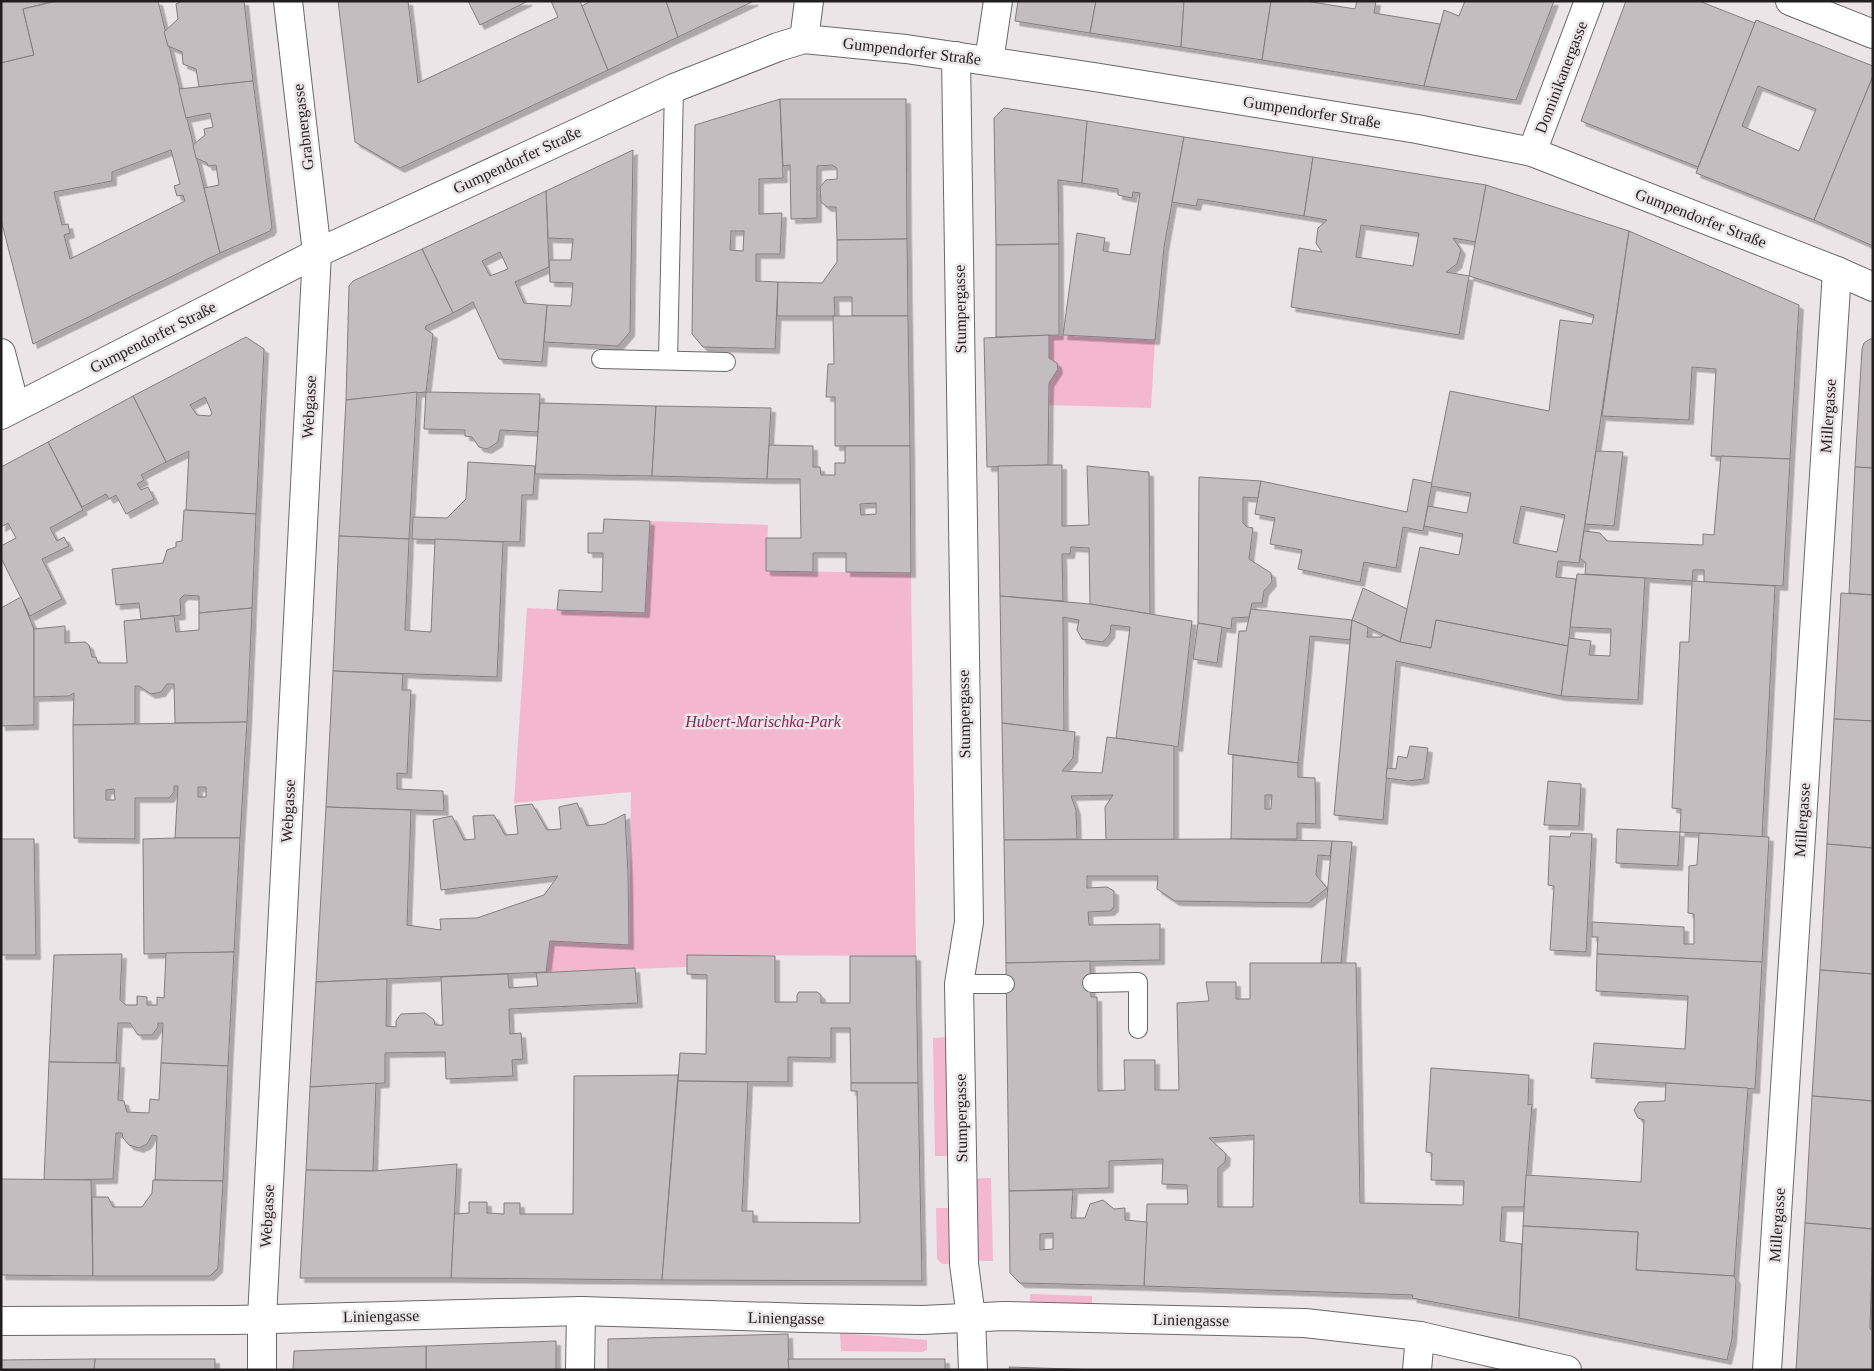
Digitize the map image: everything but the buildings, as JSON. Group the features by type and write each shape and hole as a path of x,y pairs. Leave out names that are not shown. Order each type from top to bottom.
{"street":[{"name":"Grabnergasse","path":"288,1 317,253"},
{"path":"804,39 809,1"},
{"path":"989,61 998,1"},
{"name":"Dominikanergasse","path":"1532,152 1589,1"},
{"path":"1790,1 1873,34"},
{"name":"Gumpendorfer Straße","path":"8,411 317,253 674,88 778,47 804,39 989,61 1416,129 1532,152 1837,271 1873,287"},
{"name":"Stumpergasse","path":"956,56 969,922 959,984 964,1264 971,1317 973,1370"},
{"name":"Webgasse","path":"262,1370 262,1318 317,253"},
{"name":"Millergasse","path":"1767,1370 1837,271"},
{"path":"1,353 8,411"},
{"path":"580,1370 581,1312"},
{"name":"Liniengasse","path":"1,1321 224,1320 581,1312 923,1320 971,1317 1305,1323 1420,1336 1567,1370"},
{"path":"1417,1370 1420,1336"}],"lane":[{"path":"668,360 674,88"},
{"path":"601,359 726,362"},
{"path":"1092,983 1138,982 1138,1029"},
{"path":"959,984 1005,984"}],"green space":[{"path":"1049,335 1155,340 1151,408 1048,405 1049,383 1058,369 1056,363 1049,358"},
{"name":"Hubert-Marischka-Park","path":"650,521 768,525 766,571 911,573 916,956 687,955 687,967 546,972 550,941 629,945 631,792 514,803 527,608 645,613"},
{"path":"946,1037 947,1156 935,1156 933,1038"},
{"path":"991,1178 993,1261 973,1261 972,1179"},
{"path":"936,1208 949,1208 950,1264 942,1264 937,1259"},
{"path":"1030,1294 1092,1296 1092,1308 1030,1305"},
{"path":"840,1333 927,1340 927,1350 922,1352 841,1351"}]}
